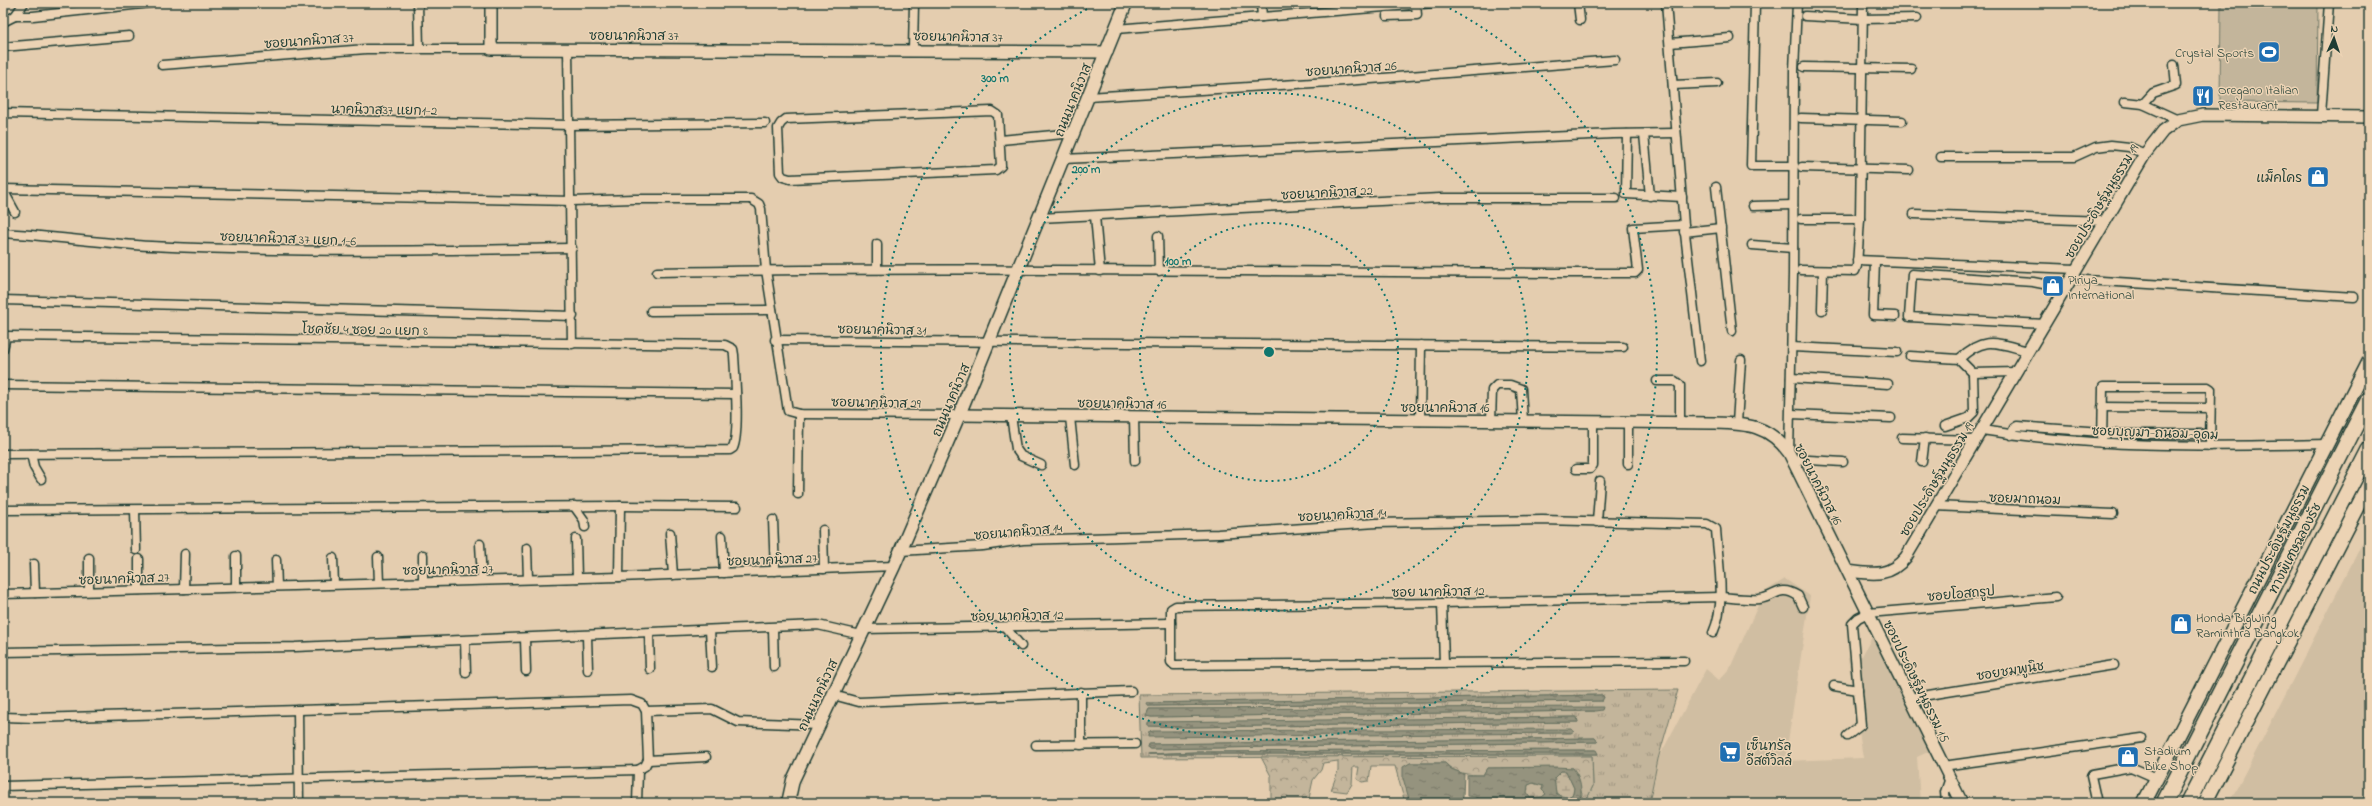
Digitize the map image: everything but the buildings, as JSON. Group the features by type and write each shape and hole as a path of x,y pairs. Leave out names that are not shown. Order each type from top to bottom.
{"highway":[{"name":"ทางพิเศษฉลองรัช","path":"2164,803 2369,399"},
{"name":"ทางพิเศษฉลองรัช","path":"2188,803 2369,450"}],"main road":[{"name":"ถนนนาคนิวาส","path":"788,803 793,780 894,566 959,415 1126,3"},
{"name":"ถนนประดิษฐ์มนูธรรม","path":"2144,803 2369,361"},
{"path":"2206,803 2369,484"}],"street":[{"path":"15,16 24,3"},
{"path":"3,22 15,16 33,16 150,3"},
{"path":"418,3 420,49"},
{"path":"491,3 491,49"},
{"path":"1261,3 1262,17"},
{"path":"1116,30 1434,3"},
{"path":"1578,3 1580,20"},
{"path":"1666,3 1684,229 1700,361"},
{"path":"1755,3 1751,166 1861,170 1909,170"},
{"path":"1797,3 1794,71 1798,167 1793,205 1791,456 1843,462"},
{"path":"1801,270 1855,271 1860,220 1863,3"},
{"path":"2321,115 2329,3"},
{"path":"913,49 914,4"},
{"path":"1388,16 1417,15 1416,5"},
{"path":"1805,16 1863,19 1917,18"},
{"path":"3,47 128,36"},
{"path":"1670,43 1730,38"},
{"name":"ซอยนาคนิวาส 37","path":"162,65 366,49 913,49 1107,52"},
{"path":"568,49 572,201 572,344"},
{"name":"ซอยนาคนิวาส 26","path":"1088,97 1345,81 1615,60"},
{"path":"2143,104 2153,93 2176,85 2174,65"},
{"path":"1804,67 1911,69"},
{"path":"1673,85 1716,83"},
{"path":"2125,102 2143,104 2178,120"},
{"path":"992,112 998,115 1001,140 1000,166 996,170 790,179 783,177 780,173 778,128 780,123 786,119 992,112"},
{"name":"นาคนิวาส37 แยก1-2","path":"3,113 569,125 765,123"},
{"name":"ซอยประดิษฐ์มนูธรรม 19","path":"1848,571 1878,574 1890,571 1898,566 1982,430 2104,220 2145,154 2163,131 2178,120 2203,115 2321,115 2369,117"},
{"path":"1801,118 1902,121"},
{"path":"1001,140 1074,133"},
{"path":"1063,158 1676,133"},
{"path":"1627,134 1626,194 1682,197"},
{"path":"1644,134 1650,196"},
{"path":"1941,157 2074,157 2096,147 2111,145 2129,147 2145,154"},
{"path":"1716,187 1732,331"},
{"path":"15,212 3,190 572,201 633,199 751,199 759,204 761,209 766,270 786,409 796,414 798,494"},
{"name":"ซอยนาคนิวาส 22","path":"1039,218 1440,198 1616,198"},
{"path":"1753,206 1793,205"},
{"path":"1914,214 2104,220"},
{"path":"1096,216 1100,271"},
{"path":"1801,218 1860,220"},
{"path":"657,272 1018,269 1100,271 1635,273 1638,270 1633,228 1721,228"},
{"name":"ซอยนาคนิวาส 37 แยก 1-6","path":"3,233 115,243 250,249 373,252 572,248"},
{"path":"1158,236 1159,271"},
{"path":"877,244 877,269"},
{"path":"1752,245 1793,248"},
{"path":"1857,260 2070,279 2354,297"},
{"path":"1875,262 1873,315 1895,316"},
{"path":"1822,310 1823,271"},
{"path":"2044,324 1909,317 1912,274 2033,282 2070,279"},
{"path":"3,300 573,316"},
{"path":"651,311 772,310"},
{"name":"โชคชัย 4 ซอย 20 แยก 8","path":"3,349 6,336 725,345 733,349 736,394"},
{"name":"ซอยนาคนิวาส 31","path":"775,340 1623,347"},
{"path":"1959,359 1972,347 1987,343 1998,343 2028,352"},
{"path":"1420,420 1421,345"},
{"path":"1792,347 1897,352"},
{"path":"1910,356 1959,359 1973,373 1974,412 1968,418 1945,426"},
{"path":"1737,423 1741,360"},
{"path":"1973,373 2016,372"},
{"path":"1792,378 1888,384"},
{"path":"1657,381 1678,382 1680,385 1680,422"},
{"path":"3,385 736,394 736,440 733,448 730,450 3,454"},
{"path":"1491,421 1492,390 1497,385 1510,385 1521,389 1523,421"},
{"path":"2102,436 2103,387 2208,387 2210,389 2210,446"},
{"path":"2102,406 2210,408"},
{"name":"ซอยนาคนิวาส 29","path":"796,414 959,415"},
{"path":"1791,414 1891,418"},
{"name":"ซอยนาคนิวาส 16","path":"959,415 1134,418 1737,423 1771,433 1791,456 1848,571"},
{"path":"1011,416 1016,449 1021,456 1042,465"},
{"path":"1070,417 1075,465"},
{"path":"1134,418 1135,461"},
{"path":"1576,469 1590,469 1593,466 1593,422"},
{"path":"1628,422 1628,464"},
{"path":"1982,430 2011,435 2014,428 2017,426 2102,436 2210,434"},
{"name":"ซอยบุญมา-ถนอม-อุดม","path":"2102,436 2210,446 2327,444"},
{"path":"1902,438 1976,440"},
{"path":"1922,462 1924,438"},
{"path":"31,454 34,466 41,479"},
{"path":"1597,522 1600,481"},
{"path":"574,506 584,520 585,526"},
{"path":"3,510 574,506 737,507"},
{"path":"619,577 620,506"},
{"name":"ซอยมาถนอม","path":"1935,506 2113,514"},
{"path":"136,510 139,590"},
{"path":"773,520 775,571"},
{"name":"ซอยนาคนิวาส 14","path":"900,552 983,546 1023,540 1218,534 1376,523 1542,520 1713,526 1716,529 1721,598"},
{"path":"823,530 824,569"},
{"path":"670,533 673,575"},
{"path":"722,536 724,573"},
{"path":"576,539 577,578"},
{"path":"480,544 482,580"},
{"path":"527,548 528,579"},
{"path":"184,589 185,554"},
{"path":"423,555 423,582"},
{"path":"236,556 236,587"},
{"path":"378,557 379,583"},
{"path":"89,558 89,591"},
{"path":"332,558 334,584"},
{"path":"276,560 277,586"},
{"path":"34,564 35,594"},
{"name":"ซอยนาคนิวาส 27","path":"3,594 619,577 894,566"},
{"name":"ซอยประดิษฐ์มนูธรรม 15","path":"1848,571 1962,803"},
{"name":"ซอย นาคนิวาส 12","path":"1444,662 1174,665 1171,662 1171,609 1176,606 1721,598 1760,599 1778,591 1785,590 1798,596 1803,607"},
{"name":"ซอยโอสถรูป","path":"1868,613 2056,597"},
{"path":"1713,633 1719,619 1721,598"},
{"path":"1442,603 1444,662 1684,661"},
{"path":"1847,736 1861,725 1852,624 1858,618 1868,613"},
{"name":"ซอย นาคนิวาส 12","path":"3,652 295,647 828,626 863,632 1171,623"},
{"path":"1005,627 1021,646"},
{"path":"773,628 774,667"},
{"path":"710,630 712,666"},
{"path":"649,633 650,669"},
{"path":"587,636 588,670"},
{"path":"525,639 526,671"},
{"path":"465,641 466,673"},
{"name":"ซอยชมพูนิช","path":"1910,698 2114,665"},
{"path":"1834,686 1858,690"},
{"path":"833,695 859,702 1131,691"},
{"path":"1081,692 1081,744"},
{"path":"3,717 631,700 642,704 646,711 648,760 645,766 638,770 3,786"},
{"path":"646,711 712,709 738,722 819,725"},
{"path":"298,710 299,803"},
{"path":"1943,766 2142,738"},
{"path":"1036,745 1136,744"},
{"path":"648,760 706,757"},
{"path":"2097,803 2091,776 2092,774 2131,767 2156,778"},
{"path":"637,803 638,770"},
{"path":"1946,803 1945,792 1950,778"}],"shaded area":[{"path":"2369,530 2369,803 2229,803 2263,738"},
{"path":"1785,579 1810,596 1785,761 1863,758 1848,658 1862,656 1873,635 1930,751 1917,757 1920,803 1649,803 1658,759 1706,669 1719,680 1730,668 1764,592"}],"green space":[{"name":"Crystal Sports","path":"2221,3 2318,3 2317,103 2220,102"},
{"path":"1678,690 1658,759 1649,803 1585,803 1593,786 1592,756 1141,758 1139,695","holes":["1602,695 1604,697 1602,701 1148,706 1146,703","1149,709 1595,711 1151,717 1146,715","1576,717 1578,722 1186,727 1148,726 1148,723","1595,738 1598,742 1150,749 1148,747 1150,744","1595,750 1598,754 1149,754 1195,752"]},
{"path":"1592,756 1593,786 1585,803 1579,803 1582,794 1573,768 1487,768 1483,775 1478,775 1458,772 1453,770 1445,763 1410,763 1410,802 1405,803 1395,766 1371,766 1369,781 1362,782 1357,779 1359,767 1353,767 1352,784 1347,792 1331,790 1338,771 1338,761 1323,763 1321,770 1313,780 1308,803 1271,803 1271,776 1261,757"},
{"path":"1561,771 1566,771 1574,788 1573,794 1568,797 1560,796 1556,793 1554,778"},
{"path":"1533,783 1544,786 1542,790 1546,794 1542,797 1530,798 1526,793 1528,785"}],"water":[{"path":"1602,695 1604,697 1602,701 1148,706 1146,703"},
{"path":"1603,707 1602,710 1595,711 1146,716 1149,709"},
{"path":"1577,717 1578,722 1186,727 1148,726 1148,722"},
{"path":"1571,729 1574,731 1571,733 1148,737 1149,732 1153,731"},
{"path":"1595,738 1598,742 1149,749 1148,747 1149,744"},
{"path":"1596,750 1598,754 1148,754 1195,752"},
{"path":"1410,763 1445,763 1451,769 1464,774 1463,797 1458,800 1445,802 1410,802 1403,778 1403,767"},
{"path":"1487,768 1573,768 1578,776 1580,785 1581,794 1579,803 1477,803 1476,797 1467,796 1467,775 1483,775","holes":["1561,771 1566,771 1574,788 1573,794 1568,797 1560,796 1556,793 1554,778","1533,783 1543,786 1542,790 1546,794 1542,797 1530,798 1527,793 1528,785"]}],"place":[{"name":"Crystal Sports","path":"2269,52"},
{"name":"Oregano Italian Restaurant","path":"2203,96"},
{"name":"แม็คโคร","path":"2318,177"},
{"name":"Piriya International","path":"2053,286"},
{"name":"Honda BigWing Raminthra Bangkok","path":"2181,624"},
{"name":"เซ็นทรัล อีสต์วิลล์","path":"1730,752"},
{"name":"Stadium Bike Shop","path":"2128,757"}]}
